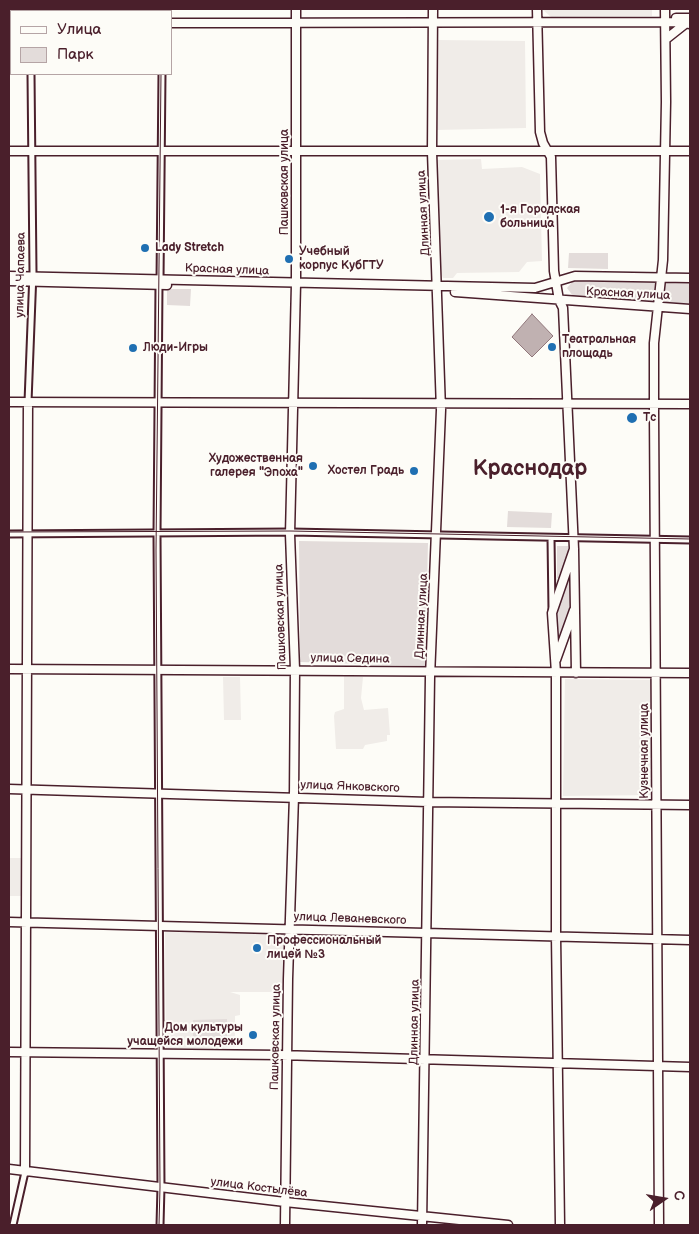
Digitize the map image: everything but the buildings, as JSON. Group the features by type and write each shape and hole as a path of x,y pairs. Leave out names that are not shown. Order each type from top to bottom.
{"street":[{"name":"Пашковская улица","path":"285,1225 286,1055 294,796 295,670 290,532 296,286 296,9"},
{"name":"Длинная улица","path":"422,1225 428,932 430,672 438,536 440,403 438,289 432,152 433,9"},
{"path":"537,9 540,132 543,143 549,151 555,281 559,300 563,308 566,403 568,411 574,538 576,673"},
{"name":"Кузнечная улица","path":"659,1225 654,404 658,306 662,278 665,9"},
{"path":"172,18 296,21"},
{"path":"172,23 665,20 689,22"},
{"path":"666,39 689,22"},
{"name":"улица Чапаева","path":"13,1225 26,1172 28,402 33,279 32,75"},
{"path":"160,1225 161,1053 157,793 157,534 162,75"},
{"path":"9,151 690,151"},
{"name":"Красная улица","path":"9,276 33,279 438,289 534,288 575,276 690,278"},
{"name":"Красная улица","path":"9,282 33,279"},
{"path":"504,296 505,287"},
{"name":"Красная улица","path":"438,289 504,296 690,309"},
{"path":"9,402 690,404"},
{"path":"9,534 290,532 690,540"},
{"path":"550,538 553,650 556,660 556,936 560,1225"},
{"path":"552,613 574,549"},
{"path":"550,579 557,583 562,581"},
{"path":"556,660 576,604"},
{"name":"улица Седина","path":"9,669 690,673"},
{"name":"улица Янковского","path":"9,789 294,796 428,802 690,805"},
{"name":"улица Леваневского","path":"9,922 159,924 690,940"},
{"path":"9,1052 286,1055 425,1061 690,1067"},
{"name":"улица Костылёва","path":"9,1169 285,1202 508,1225"}],"shaded area":[{"path":"542,9 652,9 652,16 551,17"},
{"path":"438,40 525,41 526,128 436,130"},
{"name":"1-я Городская больница","path":"481,159 482,169 522,167 540,174 542,261 527,262 519,272 457,273 453,278 443,278 440,271 435,160"},
{"path":"532,314 553,336 532,357 512,337"},
{"path":"344,676 363,677 361,698 364,710 388,708 390,735 387,735 387,741 365,745 363,749 336,749 334,716 335,712 344,709"},
{"path":"223,677 240,677 241,720 224,720"},
{"path":"565,679 652,680 653,795 563,796"},
{"path":"9,858 22,858 23,896 9,896"},
{"path":"165,932 284,934 283,992 230,992 240,995 240,1015 235,1016 235,1047 166,1049"}],"green space":[{"path":"569,253 608,253 608,269 568,268"},
{"path":"573,281 690,283 690,304 573,296 567,288"},
{"path":"167,289 191,289 190,306 167,305"},
{"path":"508,511 552,513 551,528 507,527"},
{"path":"299,541 428,543 425,666 300,662"},
{"path":"557,546 568,546 568,555 560,579 557,578"},
{"path":"570,576 572,603 562,635 559,637 556,610"},
{"path":"227,1019 227,1038 193,1039 193,1020"}],"tram line":[{"path":"159,1225 156,550 161,75"},
{"path":"9,532 290,531 690,539"}],"place":[{"name":"1-я Городская больница","path":"489,217"},
{"name":"Lady Stretch","path":"145,248"},
{"name":"Учебный корпус КубГТУ","path":"289,259"},
{"name":"Театральная площадь","path":"552,347"},
{"name":"Люди-Игры","path":"133,348"},
{"name":"Тс","path":"632,418"},
{"name":"Художественная галерея \"Эпоха\"","path":"313,466"},
{"name":"Хостел Градь","path":"414,471"},
{"name":"Профессиональный лицей №3","path":"257,948"},
{"name":"Дом культуры учащейся молодежи","path":"253,1035"}],"district":[{"name":"Краснодар","path":"530,469"}]}
